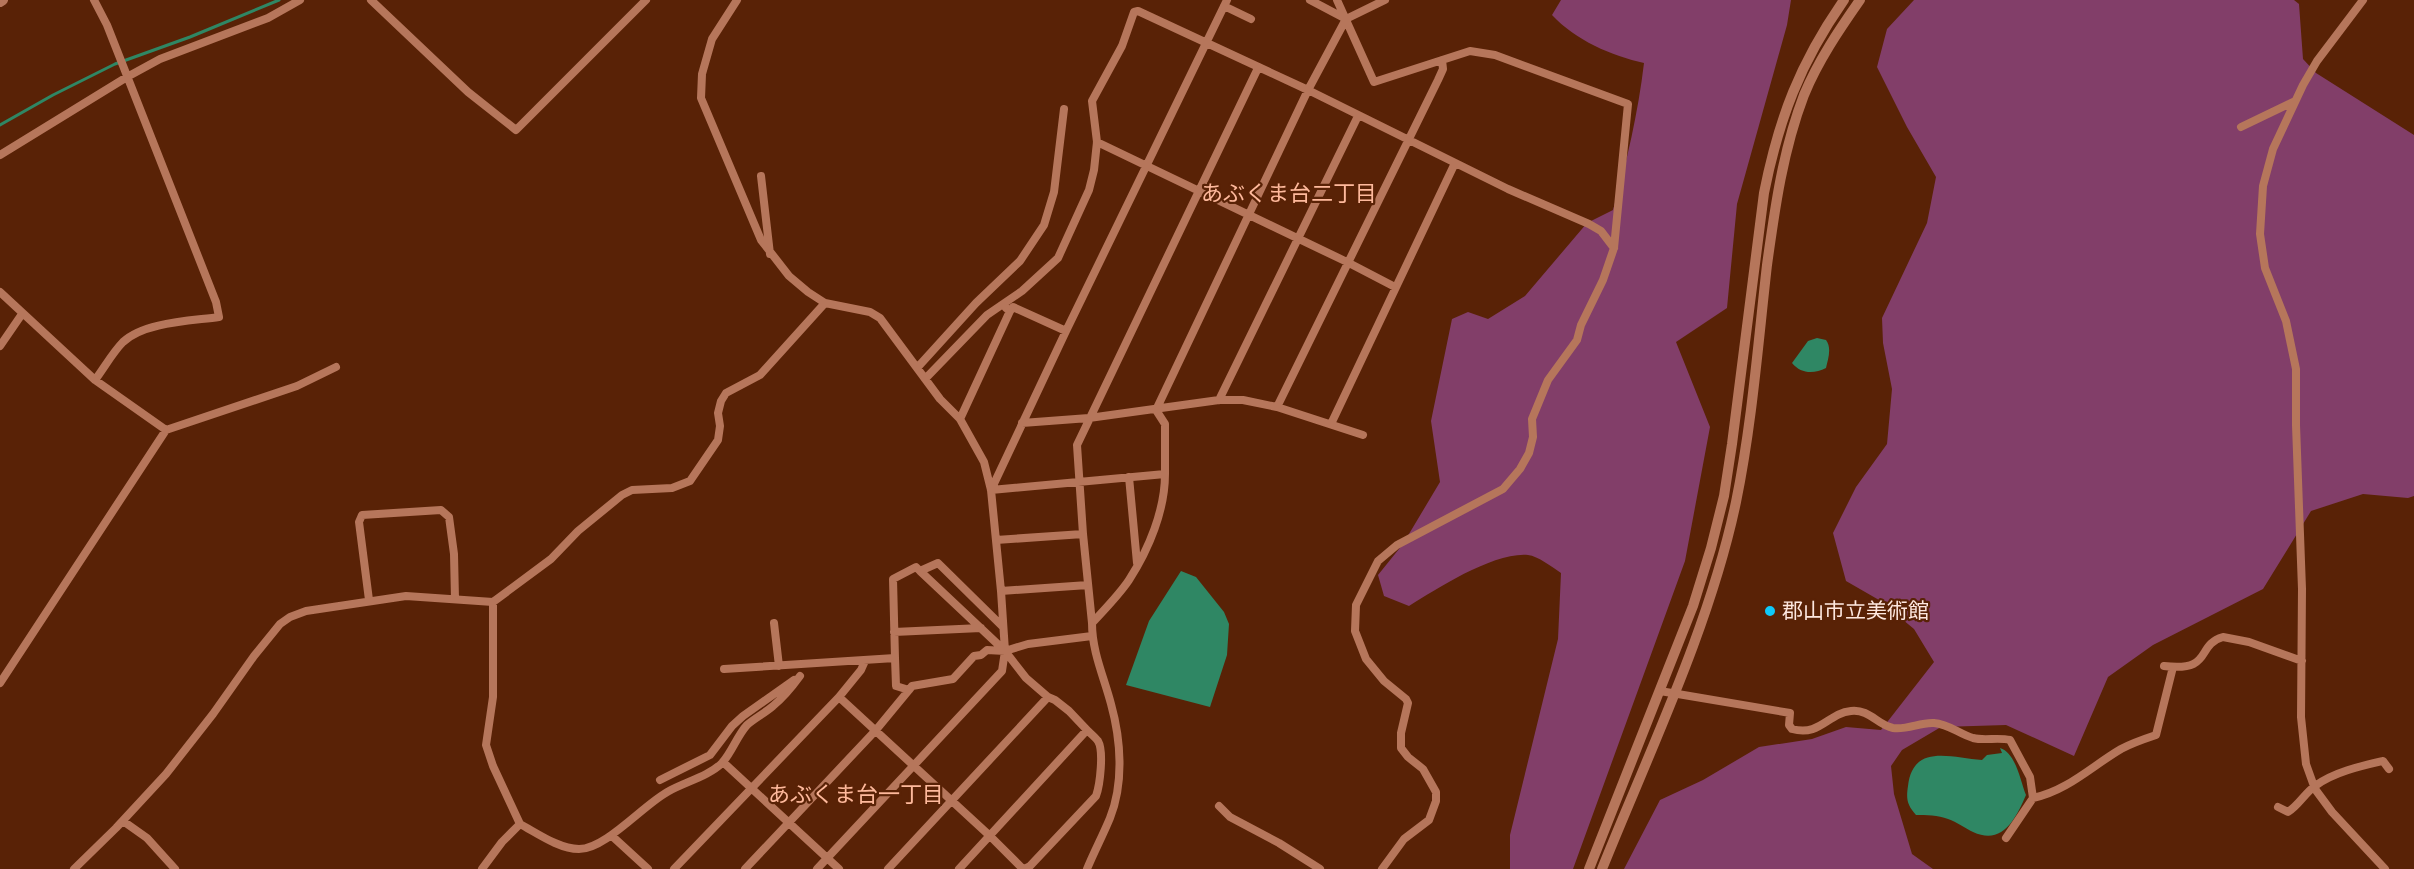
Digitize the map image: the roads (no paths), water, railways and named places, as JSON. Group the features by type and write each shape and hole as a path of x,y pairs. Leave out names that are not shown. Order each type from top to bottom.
{"street":[{"path":"94,0 216,302 219,317 146,329 132,335 122,343 95,380"},
{"path":"0,155 160,58 268,18 300,0"},
{"path":"371,0 468,92 516,130 646,0"},
{"path":"737,0 712,39 702,74 701,98 761,240 789,276 825,303 870,312 880,318 940,399 960,419 984,462 992,490 1004,627 1005,651 1002,671 817,869"},
{"path":"1310,0 1346,19"},
{"path":"1337,0 1374,82 1470,51 1487,53 1628,104 1614,248 1603,280 1581,325 1577,340 1548,380 1532,419 1533,437 1529,453 1520,469 1503,489 1397,545 1378,561 1356,605 1356,631 1366,659 1374,670 1408,703 1401,733 1401,748 1408,758 1424,769 1436,792 1436,801 1429,820 1404,839 1382,869"},
{"path":"1155,410 1308,90 1346,19 1385,0"},
{"path":"1589,869 1693,606 1711,548 1724,496 1732,444 1764,193 1771,155 1791,93 1807,59 1844,0"},
{"path":"1602,869 1673,693 1716,578 1736,503 1744,456 1774,213 1788,141 1805,93 1820,63 1860,0"},
{"path":"2363,0 2317,61 2273,148 2263,186 2260,234 2265,268 2286,321 2296,369 2302,589 2303,744 2306,765 2314,786 2332,812 2385,869"},
{"path":"992,490 1066,331 1225,3 1251,19"},
{"path":"925,379 987,315 1022,291 1058,258 1089,190 1097,142 1092,101 1122,46 1134,12 1138,11 1308,90 1508,189 1589,224 1601,231 1614,248"},
{"path":"1277,407 1443,69 1442,60"},
{"path":"1087,869 1111,816 1120,756 1115,719 1102,680 1092,636 1077,445 1258,68"},
{"path":"2241,127 2295,101"},
{"path":"917,368 976,303 1020,261 1044,225 1054,192 1064,109"},
{"path":"1220,400 1358,116"},
{"path":"1097,142 1347,262 1395,288"},
{"path":"1331,424 1455,163"},
{"path":"761,176 771,255"},
{"path":"0,292 95,380 166,430"},
{"path":"74,869 123,821 166,774 280,624 306,610 406,596 493,602 551,559 579,531 622,495 632,490 672,488 690,481 718,440 720,426 718,412 726,393 759,375 825,303"},
{"path":"1002,304 1010,311"},
{"path":"960,419 1013,307 1066,331"},
{"path":"0,346 22,314"},
{"path":"0,683 166,430 297,386 336,367"},
{"path":"1022,423 1089,418 1220,400 1243,400 1277,407 1363,435"},
{"path":"1092,623 1129,580 1160,516 1165,494 1166,424 1155,410"},
{"path":"992,490 1165,474"},
{"path":"1130,477 1137,564"},
{"path":"369,600 359,522 362,515 441,510 449,517 454,554 455,599"},
{"path":"996,540 1083,534"},
{"path":"920,571 938,562 1004,627"},
{"path":"839,697 1023,869 1030,866 1096,795 1100,784 1100,748 1097,740 1062,705 1048,697 1026,678 1005,651 916,567 893,579 896,686 909,690"},
{"path":"1001,591 1088,585"},
{"path":"493,602 493,697 486,745 493,766 520,824 546,838 579,849 612,836 633,815 667,792 723,762 748,724 773,706 800,676 743,716 732,726 710,755 660,780"},
{"path":"774,623 779,666"},
{"path":"894,632 981,628"},
{"path":"745,869 876,730 912,686 953,679 974,656 981,655 987,650 1005,651 1028,644 1092,636"},
{"path":"2006,838 2034,798 2047,795 2121,750 2156,735 2169,667 2181,668 2196,664 2211,644 2223,637 2249,642 2302,660"},
{"path":"724,669 895,658"},
{"path":"674,869 839,697 861,670 865,661"},
{"path":"1660,691 1790,713 1789,725 1792,729 1801,731 1813,730 1841,714 1861,711 1870,714 1888,727 1912,727 1933,723 1947,725 1975,738 2010,740 2030,777 2034,798"},
{"path":"892,868 1048,697"},
{"path":"959,869 1087,730"},
{"path":"2278,807 2288,812 2314,786 2326,779 2383,761 2389,769"},
{"path":"723,762 838,869"},
{"path":"1219,806 1230,817 1279,843 1320,869"},
{"path":"123,821 147,838 175,869"},
{"path":"482,869 502,842 520,824"},
{"path":"612,836 648,869"}],"waterway":[{"path":"0,125 115,64 190,37 279,0"}],"place":[{"name":"郡山市立美術館","path":"1770,611"}],"district":[{"name":"あぶくま台二丁目","path":"1289,193"},
{"name":"あぶくま台一丁目","path":"856,794"}]}
